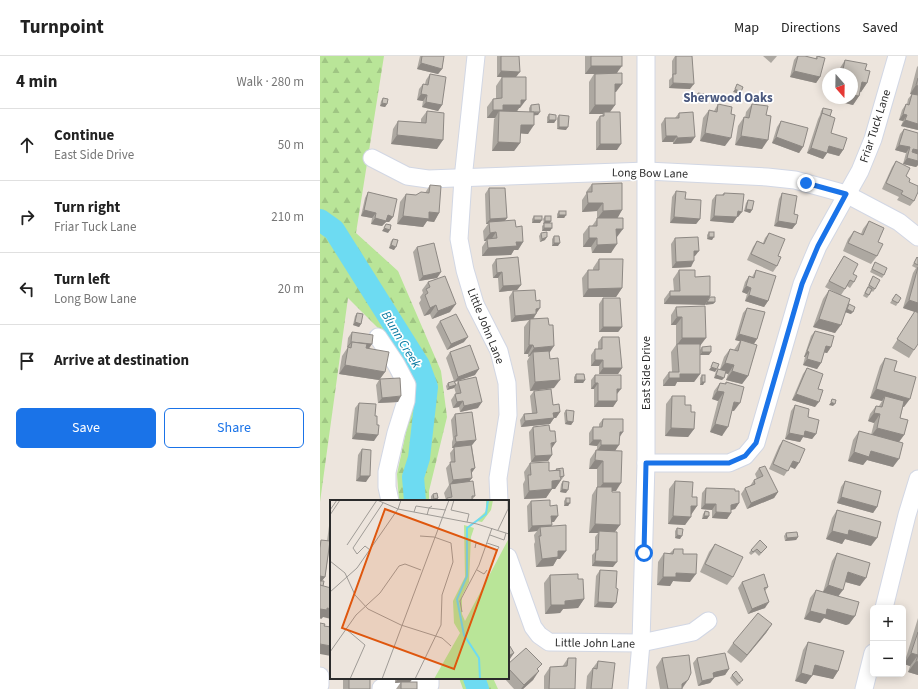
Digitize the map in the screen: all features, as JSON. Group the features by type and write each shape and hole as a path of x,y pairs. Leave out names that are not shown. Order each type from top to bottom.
{"street":[{"name":"Little John Lane","path":"476,56 463,179 459,239 465,270 475,304 499,351 507,382 508,415 498,478 499,500"},
{"name":"East Side Drive","path":"637,689 642,643 646,463 646,56"},
{"name":"Friar Tuck Lane","path":"646,463 729,463 741,459 752,450 756,443 802,284 818,246 860,171 873,139 897,56"},
{"name":"Long Bow Lane","path":"372,158 407,176 428,179 463,179 545,174 647,171 767,176 795,180 846,194 899,222 918,237"},
{"path":"378,337 396,364 407,385 406,401 396,433 388,472 387,487 390,500"},
{"path":"885,605 907,515 918,479"},
{"name":"Little John Lane","path":"509,560 533,627 539,635 549,642 642,643 693,632 708,621"},
{"path":"864,689 870,665"},
{"path":"320,676 320,685"},
{"path":"381,685 430,685 430,679"}],"green space":[{"path":"320,56 384,56 356,233 398,271 441,371 447,417 429,491 429,500 399,500 397,474 410,413 408,373 378,328 348,298 320,502"},
{"path":"459,679 493,679 498,689 463,689"}],"building":[{"path":"422,56 444,56 442,69 421,63"},
{"path":"501,56 519,56 520,72 501,71"},
{"path":"591,56 622,56 622,66 591,66"},
{"path":"676,56 692,56 694,84 673,83 673,74 676,74"},
{"path":"798,56 817,59 817,56 825,58 820,77 794,71"},
{"path":"845,60 867,64 865,70 870,71 867,83 862,82 859,96 858,68 843,68"},
{"path":"622,73 622,84 615,84 615,105 595,105 595,74"},
{"path":"430,74 446,77 442,105 426,102 427,95 421,94 423,84 428,85"},
{"path":"502,77 526,77 526,100 521,100 521,105 503,105 503,110 493,110 493,99 502,98"},
{"path":"737,84 743,87 741,92 735,89"},
{"path":"698,93 704,94 703,99 697,97"},
{"path":"912,94 918,95 918,124 905,120 907,115 903,114 906,104 909,105"},
{"path":"383,98 388,99 387,104 382,103"},
{"path":"539,104 540,112 531,112 531,105"},
{"path":"718,104 732,107 731,114 735,115 731,138 705,133 709,110 717,112"},
{"path":"752,104 768,106 766,115 771,116 768,140 741,136 744,117 749,118"},
{"path":"823,108 832,110 830,116 822,114"},
{"path":"427,111 444,113 443,140 397,135 398,121 426,123"},
{"path":"499,111 534,112 534,125 521,125 520,143 498,142"},
{"path":"604,112 620,112 621,144 600,144 600,116 604,116"},
{"path":"693,112 695,137 677,138 677,136 666,136 665,118 679,118 679,113"},
{"path":"822,113 835,118 831,133 847,138 843,150 829,146 827,153 811,148"},
{"path":"549,114 556,115 556,120 549,120"},
{"path":"559,115 569,116 568,127 559,127"},
{"path":"781,121 808,128 803,147 776,137"},
{"path":"904,129 918,133 918,150 913,149 912,152 918,154 918,161 907,158 910,147 899,145"},
{"path":"896,161 910,168 906,176 910,179 909,182 918,186 918,192 914,201 901,194 903,191 886,183"},
{"path":"622,183 622,210 603,211 603,203 588,203 587,192 592,192 592,184"},
{"path":"430,185 441,186 439,213 429,212 429,219 403,216 406,194 416,195 421,192 429,193"},
{"path":"489,188 505,188 507,218 490,219"},
{"path":"676,191 686,192 685,199 701,200 700,219 674,217"},
{"path":"368,192 397,199 393,217 388,215 386,221 375,218 376,213 364,210"},
{"path":"724,193 744,194 742,212 738,211 737,217 714,216 716,195 724,195"},
{"path":"782,193 797,196 794,214 798,215 796,224 778,221"},
{"path":"748,200 754,201 752,210 746,209"},
{"path":"559,211 566,211 566,215 559,215"},
{"path":"534,216 542,216 542,220 534,220"},
{"path":"545,216 551,216 551,221 545,221"},
{"path":"597,218 623,218 623,229 616,229 617,244 597,245 597,238 589,238 589,226 597,226"},
{"path":"515,220 516,227 522,226 523,242 516,242 517,246 488,248 487,239 497,238 496,232 490,233 489,222"},
{"path":"869,221 884,228 878,242 883,244 877,256 848,243 854,231 863,235"},
{"path":"544,223 552,223 552,228 544,228"},
{"path":"386,224 391,225 390,230 384,228"},
{"path":"547,232 547,237 542,239 541,233"},
{"path":"709,232 714,232 714,237 709,237"},
{"path":"769,233 785,239 778,256 781,257 777,266 751,254 757,241 764,244"},
{"path":"554,236 559,236 560,243 554,243"},
{"path":"698,237 699,251 694,251 694,261 676,262 675,238"},
{"path":"393,239 398,240 396,247 391,245"},
{"path":"434,243 441,272 423,276 417,247"},
{"path":"844,256 858,264 853,274 857,276 854,282 850,280 845,289 829,281"},
{"path":"518,257 521,285 503,286 502,272 497,273 496,259"},
{"path":"917,257 918,258 918,265 914,263"},
{"path":"599,259 623,259 622,288 588,289 588,270 599,270"},
{"path":"875,262 887,268 884,275 872,269"},
{"path":"918,267 918,303 909,300"},
{"path":"679,270 695,270 695,277 710,276 710,296 670,296 670,291 680,291"},
{"path":"756,270 776,276 768,301 749,295 751,288 746,286 749,276 754,278"},
{"path":"445,276 456,304 438,311 436,305 430,308 425,295 428,293 426,289 430,287 428,282"},
{"path":"873,276 880,280 875,289 869,285"},
{"path":"868,287 872,289 869,295 865,293"},
{"path":"535,290 536,301 540,300 540,308 536,309 536,314 515,316 513,291"},
{"path":"829,290 850,299 841,325 819,319"},
{"path":"896,294 901,298 898,303 892,300"},
{"path":"710,297 715,297 715,302 707,302"},
{"path":"603,298 620,298 622,327 603,327"},
{"path":"849,304 855,307 853,312 847,309"},
{"path":"705,306 706,338 682,338 682,317 677,317 676,307"},
{"path":"747,308 765,312 757,339 739,334"},
{"path":"915,311 918,313 918,344 914,350 897,339"},
{"path":"357,313 363,314 361,324 355,322"},
{"path":"456,314 468,337 451,344 440,321"},
{"path":"548,318 549,325 553,325 554,346 534,348 533,345 529,345 530,319"},
{"path":"815,331 834,336 831,347 826,346 821,363 807,359 809,352 807,351"},
{"path":"352,332 373,335 372,344 351,342"},
{"path":"602,337 619,337 622,368 603,368 603,360 595,360 595,349 602,349"},
{"path":"741,340 757,345 748,376 732,371 734,365 725,363 730,349 738,351"},
{"path":"352,342 367,344 366,348 389,352 385,372 345,365 348,347 351,348"},
{"path":"677,344 700,344 700,374 680,374 680,378 669,378 669,372 679,372"},
{"path":"470,345 479,369 458,377 450,352"},
{"path":"711,346 711,352 702,352 702,347"},
{"path":"549,351 550,359 558,358 560,380 535,382 533,352"},
{"path":"885,358 897,361 894,371 916,377 910,399 876,389"},
{"path":"713,362 719,364 717,369 711,367"},
{"path":"807,368 823,374 818,389 823,390 819,402 796,394"},
{"path":"718,369 726,371 724,378 716,375"},
{"path":"576,374 584,374 585,380 576,380"},
{"path":"595,375 621,375 621,389 617,389 617,401 598,401 598,383 595,383"},
{"path":"702,375 705,375 705,382 702,382"},
{"path":"476,377 482,402 464,406 463,401 457,402 455,394 461,393 458,381"},
{"path":"400,378 401,396 382,398 380,379"},
{"path":"454,381 456,385 449,387 448,383"},
{"path":"726,382 744,387 740,403 734,402 728,427 715,424 724,392 717,391 720,383 726,384"},
{"path":"551,389 553,405 559,404 560,412 553,413 554,418 525,421 524,414 537,413 534,391"},
{"path":"672,396 685,396 685,405 691,405 691,412 695,412 694,429 671,428"},
{"path":"885,396 904,401 900,418 908,420 904,435 877,428 880,414 874,413 876,406 882,407"},
{"path":"832,399 836,400 835,404 831,402"},
{"path":"359,403 376,404 375,416 377,416 377,425 379,425 378,435 356,433"},
{"path":"795,405 809,409 808,417 819,420 816,434 805,431 804,436 789,433"},
{"path":"566,410 574,411 573,422 567,421"},
{"path":"472,412 476,440 456,442 455,436 457,436 455,414"},
{"path":"603,419 623,419 623,432 620,432 619,445 601,445 601,440 593,440 593,427 602,427"},
{"path":"549,425 550,431 555,431 556,442 551,443 552,455 535,456 533,427"},
{"path":"859,431 903,443 899,459 871,451 869,457 854,452"},
{"path":"783,440 805,449 799,463 793,461 788,471 773,464"},
{"path":"471,445 475,468 471,469 472,478 453,480 450,462 455,462 454,447"},
{"path":"362,449 371,450 370,476 360,476"},
{"path":"596,450 622,451 621,483 603,483 603,461 595,460"},
{"path":"549,462 549,471 560,470 561,480 552,481 552,489 529,491 528,475 531,475 530,463"},
{"path":"765,466 778,492 751,503 745,488 755,484 754,480 763,476 759,468"},
{"path":"563,468 564,476 560,477 560,470 556,469"},
{"path":"473,481 475,496 472,496 472,500 447,500 447,498 452,497 450,484"},
{"path":"563,481 569,482 568,490 562,489"},
{"path":"675,481 693,482 692,497 697,497 697,506 691,506 691,517 673,516"},
{"path":"845,481 881,491 877,507 841,497"},
{"path":"597,487 612,487 612,492 620,492 620,525 595,524"},
{"path":"706,488 735,489 735,491 739,491 739,503 731,505 731,513 716,512 716,504 705,504"},
{"path":"437,493 438,498 434,499 433,494"},
{"path":"566,498 570,498 570,503 566,503"},
{"path":"550,500 550,506 557,505 558,516 551,516 552,525 532,526 531,501"},
{"path":"837,510 881,522 877,538 849,530 848,535 832,531"},
{"path":"705,511 709,512 709,516 704,516"},
{"path":"566,525 566,551 558,551 558,557 542,559 539,536 541,536 540,527"},
{"path":"677,528 683,529 682,536 677,535"},
{"path":"599,531 617,532 617,562 595,561 596,550 598,550"},
{"path":"797,532 798,537 787,538 786,533"},
{"path":"321,540 330,541 325,577 320,576"},
{"path":"760,540 767,547 761,553 757,549 753,552 751,550"},
{"path":"715,544 743,557 733,577 705,564"},
{"path":"674,549 683,549 683,554 697,554 696,574 676,573 676,577 663,577 664,553 673,554"},
{"path":"837,553 870,563 866,578 848,572 843,590 828,585"},
{"path":"600,570 617,571 616,588 618,589 616,603 598,602"},
{"path":"578,574 578,579 583,579 584,599 565,601 565,605 551,605 550,575"},
{"path":"764,574 768,587 764,588 769,602 752,609 742,582"},
{"path":"320,581 324,581 323,586 320,585"},
{"path":"320,585 330,588 330,609 320,609"},
{"path":"816,590 859,602 855,616 827,609 826,615 810,611"},
{"path":"758,613 772,624 747,655 733,643"},
{"path":"320,623 325,624 324,626 330,627 330,646 320,644"},
{"path":"918,632 918,655 911,653"},
{"path":"808,642 844,651 838,671 815,665 812,676 801,673"},
{"path":"509,645 514,653 509,656"},
{"path":"526,648 542,664 537,669 539,671 524,685 509,669 509,663"},
{"path":"725,653 729,669 713,673 714,678 702,681 697,658"},
{"path":"689,655 691,673 688,680 682,684 682,689 668,689 662,658"},
{"path":"568,658 576,658 575,689 549,689 550,667 567,666"},
{"path":"598,661 615,663 612,689 591,689 593,668 597,669"},
{"path":"736,671 743,680 739,683 732,675"},
{"path":"349,679 370,679 370,689 349,689"},
{"path":"401,682 417,682 417,689 401,689"}],"waterway":[{"name":"Blunn Creek","path":"320,220 334,230 419,365 427,387 419,458 413,477 415,500"},
{"name":"Blunn Creek","path":"474,679 478,689"}],"district":[{"name":"Sherwood Oaks","path":"728,97"}],"route":[{"path":"644,553 646,463 729,463 737,461 745,456 752,450 756,443 790,321 802,284 818,246 846,194 806,183"}]}
